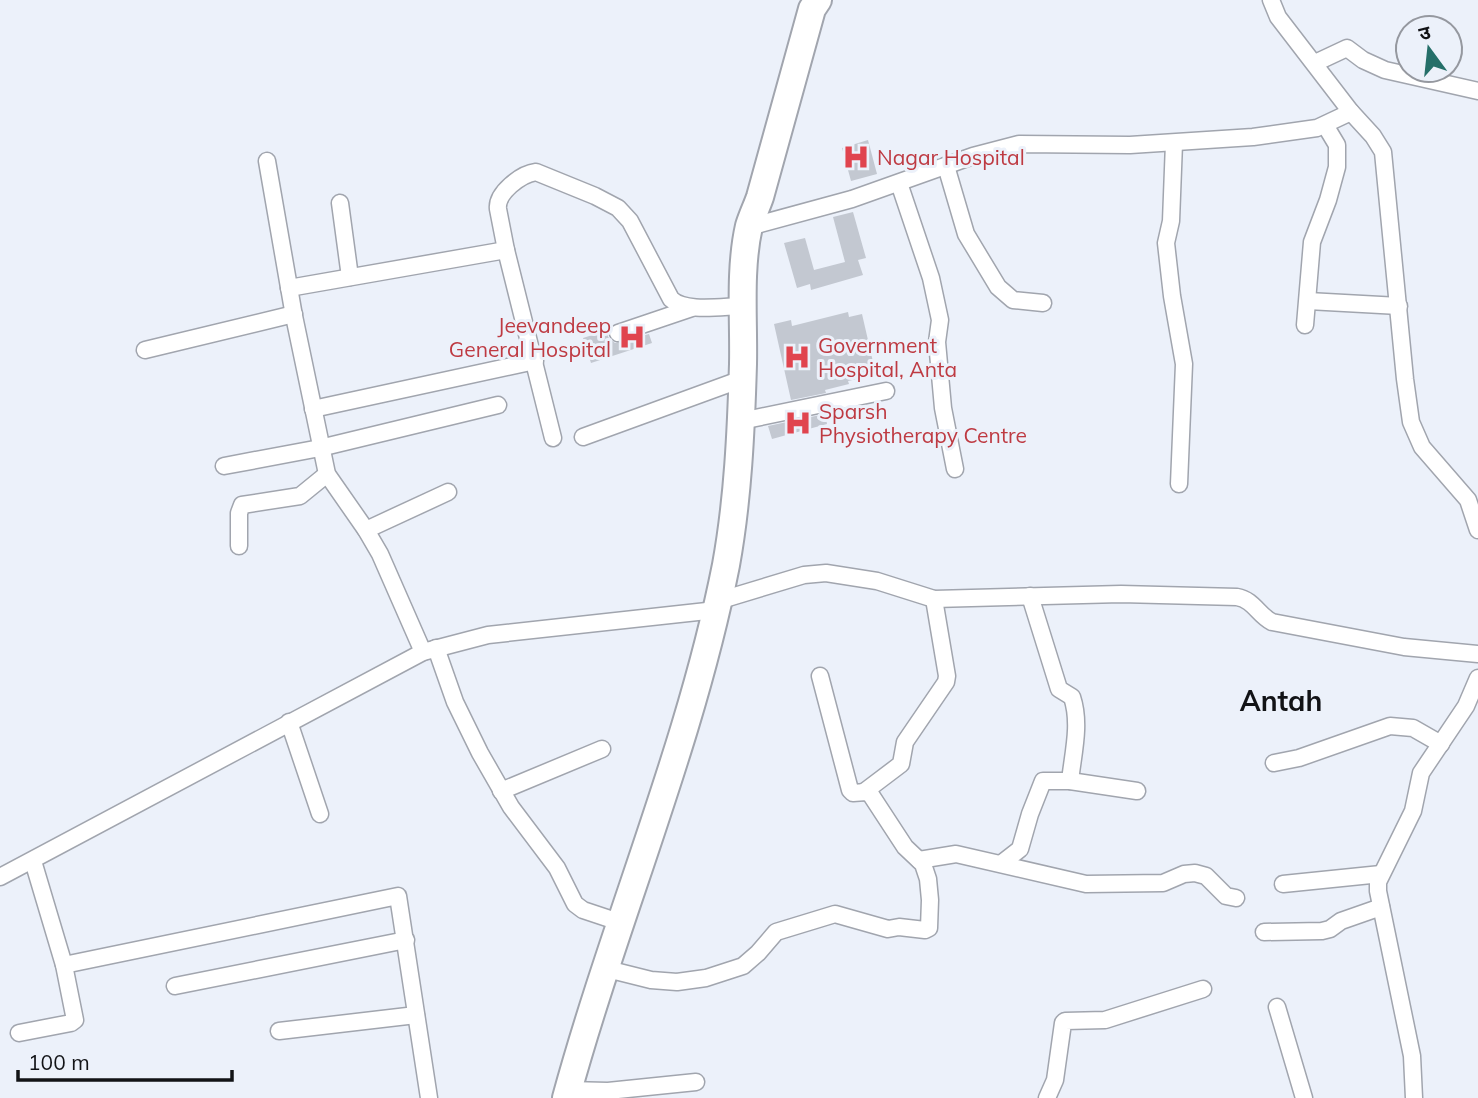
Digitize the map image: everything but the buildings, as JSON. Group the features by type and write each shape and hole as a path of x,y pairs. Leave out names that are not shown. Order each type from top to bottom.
{"main road":[{"path":"567,1094 579,1048 622,923 684,726 717,606 732,526 741,421 744,306 750,227 815,4"}],"street":[{"path":"1270,0 1278,17 1351,112 1377,141 1385,161 1405,379 1413,427 1428,454 1468,500 1478,530"},
{"path":"1315,63 1348,48 1363,60 1385,70 1478,91"},
{"path":"750,227 852,199 986,151 1019,144 1174,143 1285,134 1325,125 1351,112"},
{"path":"1305,325 1312,242 1337,167 1337,145 1325,125"},
{"path":"1174,143 1171,221 1166,243 1184,363 1179,484"},
{"path":"267,161 289,288 327,474 366,530 449,685 467,729 501,791 557,868 578,908 622,923"},
{"path":"946,166 966,234 998,287 1012,300 1043,303"},
{"path":"553,438 498,209 498,199 524,176 536,172 618,208 629,221 671,299 679,305 744,306"},
{"path":"900,183 931,278 940,320 937,342 943,408 955,469"},
{"path":"340,203 350,277"},
{"path":"289,288 506,250"},
{"path":"1308,301 1399,306"},
{"path":"618,333 694,307"},
{"path":"145,350 294,314"},
{"path":"313,409 535,361"},
{"path":"583,437 742,379"},
{"path":"741,421 887,391"},
{"path":"224,466 320,449 498,405"},
{"path":"239,545 239,513 242,505 300,496 327,474"},
{"path":"366,530 448,492"},
{"path":"0,877 289,722 430,650 488,635 717,606 804,575 826,573 877,582 934,599 1121,594 1237,597 1248,600 1272,622 1404,647 1478,654"},
{"path":"1031,596 1059,689 1071,696 1074,705 1077,725 1070,781"},
{"path":"864,792 901,764 905,742 946,682 934,599"},
{"path":"607,969 651,980 677,982 713,976 748,962 776,932 835,914 888,929 899,927 926,930 930,926 928,879 919,860 905,847 872,795 864,792 853,793 850,790 820,676"},
{"path":"1414,1098 1412,1056 1377,887 1413,811 1422,773 1468,703 1477,681"},
{"path":"289,722 320,814"},
{"path":"1274,763 1299,758 1390,726 1413,729 1441,744"},
{"path":"501,791 602,749"},
{"path":"1002,863 1020,849 1041,783 1047,780 1070,781 1137,790"},
{"path":"919,860 956,853 1086,884 1163,883 1184,874 1195,873 1206,876 1226,896 1236,898"},
{"path":"19,1032 75,1021 64,965 33,861"},
{"path":"1283,884 1381,874"},
{"path":"64,965 397,895 429,1098"},
{"path":"1264,932 1322,931 1341,921 1381,907"},
{"path":"175,986 406,940"},
{"path":"1046,1098 1054,1086 1065,1021 1105,1020 1203,989"},
{"path":"1277,1007 1304,1098"},
{"path":"279,1031 416,1015"},
{"path":"567,1094 696,1082"}],"place":[{"name":"Nagar Hospital","path":"856,157"},
{"name":"Jeevandeep General Hospital","path":"632,337"},
{"name":"Government Hospital, Anta","path":"797,357"},
{"name":"Sparsh Physiotherapy Centre","path":"798,423"}],"district":[{"name":"Antah","path":"1281,700"}]}
